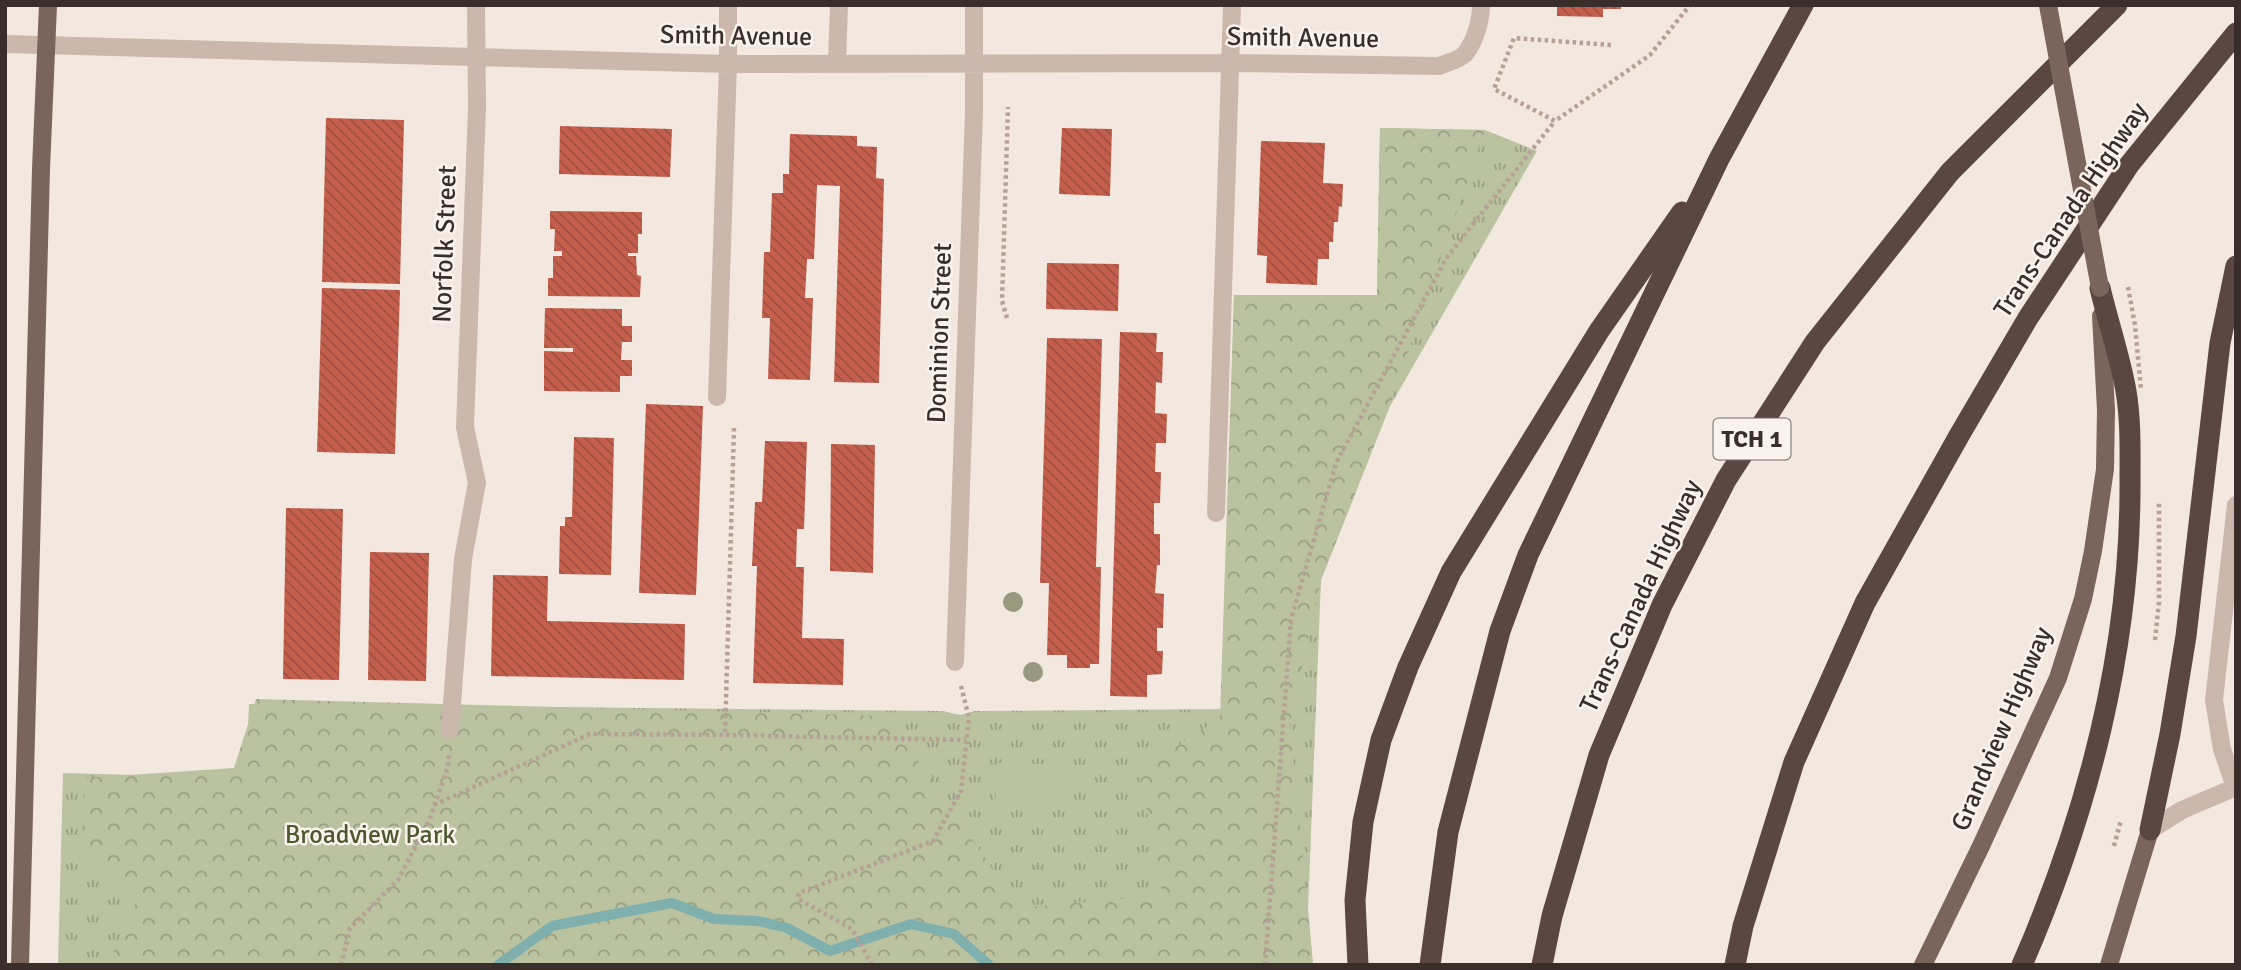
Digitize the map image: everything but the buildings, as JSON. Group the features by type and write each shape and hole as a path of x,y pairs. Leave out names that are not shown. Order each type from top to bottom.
{"highway":[{"path":"1430,965 1448,832 1500,631 1528,555 1719,159 1803,5"},
{"name":"Trans-Canada Highway","path":"1542,965 1552,916 1600,755 1662,605 1726,480 1815,342 1950,172 2117,5"},
{"name":"Trans-Canada Highway","path":"1735,965 1743,926 1794,762 1865,603 1960,433 2035,307 2129,165 2236,33"},
{"path":"1358,965 1355,900 1363,822 1381,740 1408,667 1451,572 1513,470 1599,331 1719,159"},
{"path":"2150,830 2170,734 2186,636 2220,343 2236,266"},
{"path":"2022,965 2048,905 2077,823 2100,733 2115,656 2127,563 2130,429 2126,390 2100,288"}],"main road":[{"path":"20,965 41,169 48,5"},
{"name":"Grandview Highway","path":"1923,965 1981,846 2057,678 2083,599 2105,469 2106,410 2100,288 2048,5"},
{"path":"2109,965 2150,830"}],"street":[{"name":"Norfolk Street","path":"450,730 464,550 477,483 466,427 476,122 476,5"},
{"path":"717,397 729,64 728,5"},
{"path":"837,64 839,5"},
{"name":"Dominion Street","path":"955,662 975,65 974,5"},
{"path":"1216,513 1232,5"},
{"name":"Smith Avenue","path":"5,44 729,64 1230,63 1439,66 1464,55 1476,34 1481,5"},
{"path":"2150,830 2182,810 2235,787 2222,749 2214,700 2236,505"}],"path":[{"path":"1265,965 1291,618 1336,463 1447,257 1555,121 1650,55 1690,5"},
{"path":"1555,121 1494,89 1514,37 1611,45"},
{"path":"1007,318 1002,301 1008,107"},
{"path":"725,734 734,428"},
{"path":"871,964 852,929 798,899 799,893 933,841 961,791 969,719 955,662"},
{"path":"341,965 350,928 398,880 435,805 448,767 450,730"},
{"path":"435,805 590,734 725,734 965,740"}],"green space":[{"name":"Broadview Park","path":"1380,128 1485,130 1537,151 1389,408 1321,580 1308,909 1313,965 58,965 63,773 246,778 249,704 943,711 960,715 975,711 1225,709 1234,295 1377,295"},
{"name":"Broadview Park","path":"1380,128 1485,130 1389,408 1321,580 1290,723 1313,965 107,965 139,896 82,855 84,778 234,768 256,699 888,716 1019,908 1163,895 1139,771 1220,718 1234,295 1377,296"},
{"path":"997,763 1073,765 1072,809 995,807"}],"waterway":[{"path":"498,965 552,926 672,903 714,919 758,921 787,928 830,951 911,924 954,934 989,965"}]}
